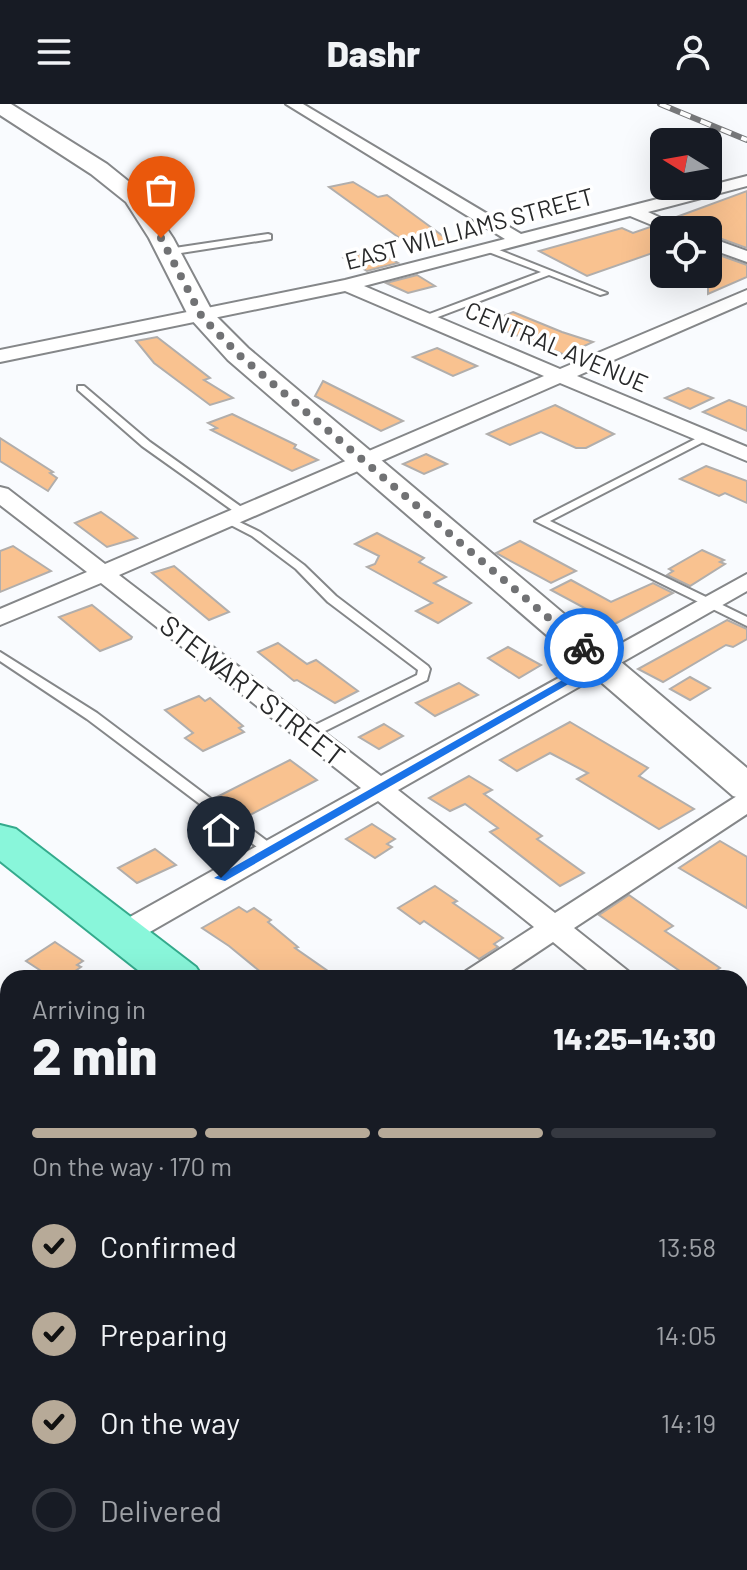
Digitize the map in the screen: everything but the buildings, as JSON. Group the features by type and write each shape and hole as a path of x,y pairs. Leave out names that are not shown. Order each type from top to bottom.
{"main road":[{"path":"0,839 169,970"}],"street":[{"path":"293,104 517,239"},
{"path":"0,106 125,188 143,208 202,317 238,354 747,788"},
{"name":"EAST WILLIAMS STREET","path":"0,356 347,285 747,181"},
{"path":"631,211 650,219"},
{"path":"722,247 747,257"},
{"name":"CENTRAL AVENUE","path":"347,285 747,455"},
{"path":"0,618 747,295"},
{"name":"STEWART STREET","path":"0,494 310,733 607,970"},
{"path":"123,934 747,581"},
{"path":"490,970 747,802"}],"lane":[{"path":"168,252 268,237"},
{"path":"489,249 603,293"},
{"path":"427,318 550,272"},
{"path":"81,388 300,567 332,599 424,669 423,677 310,733"},
{"path":"705,437 541,521 747,622"},
{"path":"0,656 92,716 270,850"}],"railway":[{"path":"660,104 747,140"}],"way so far":[{"path":"161,238 182,284 202,317 238,354 584,648"}],"route":[{"path":"221,878 601,662 584,648"}]}
